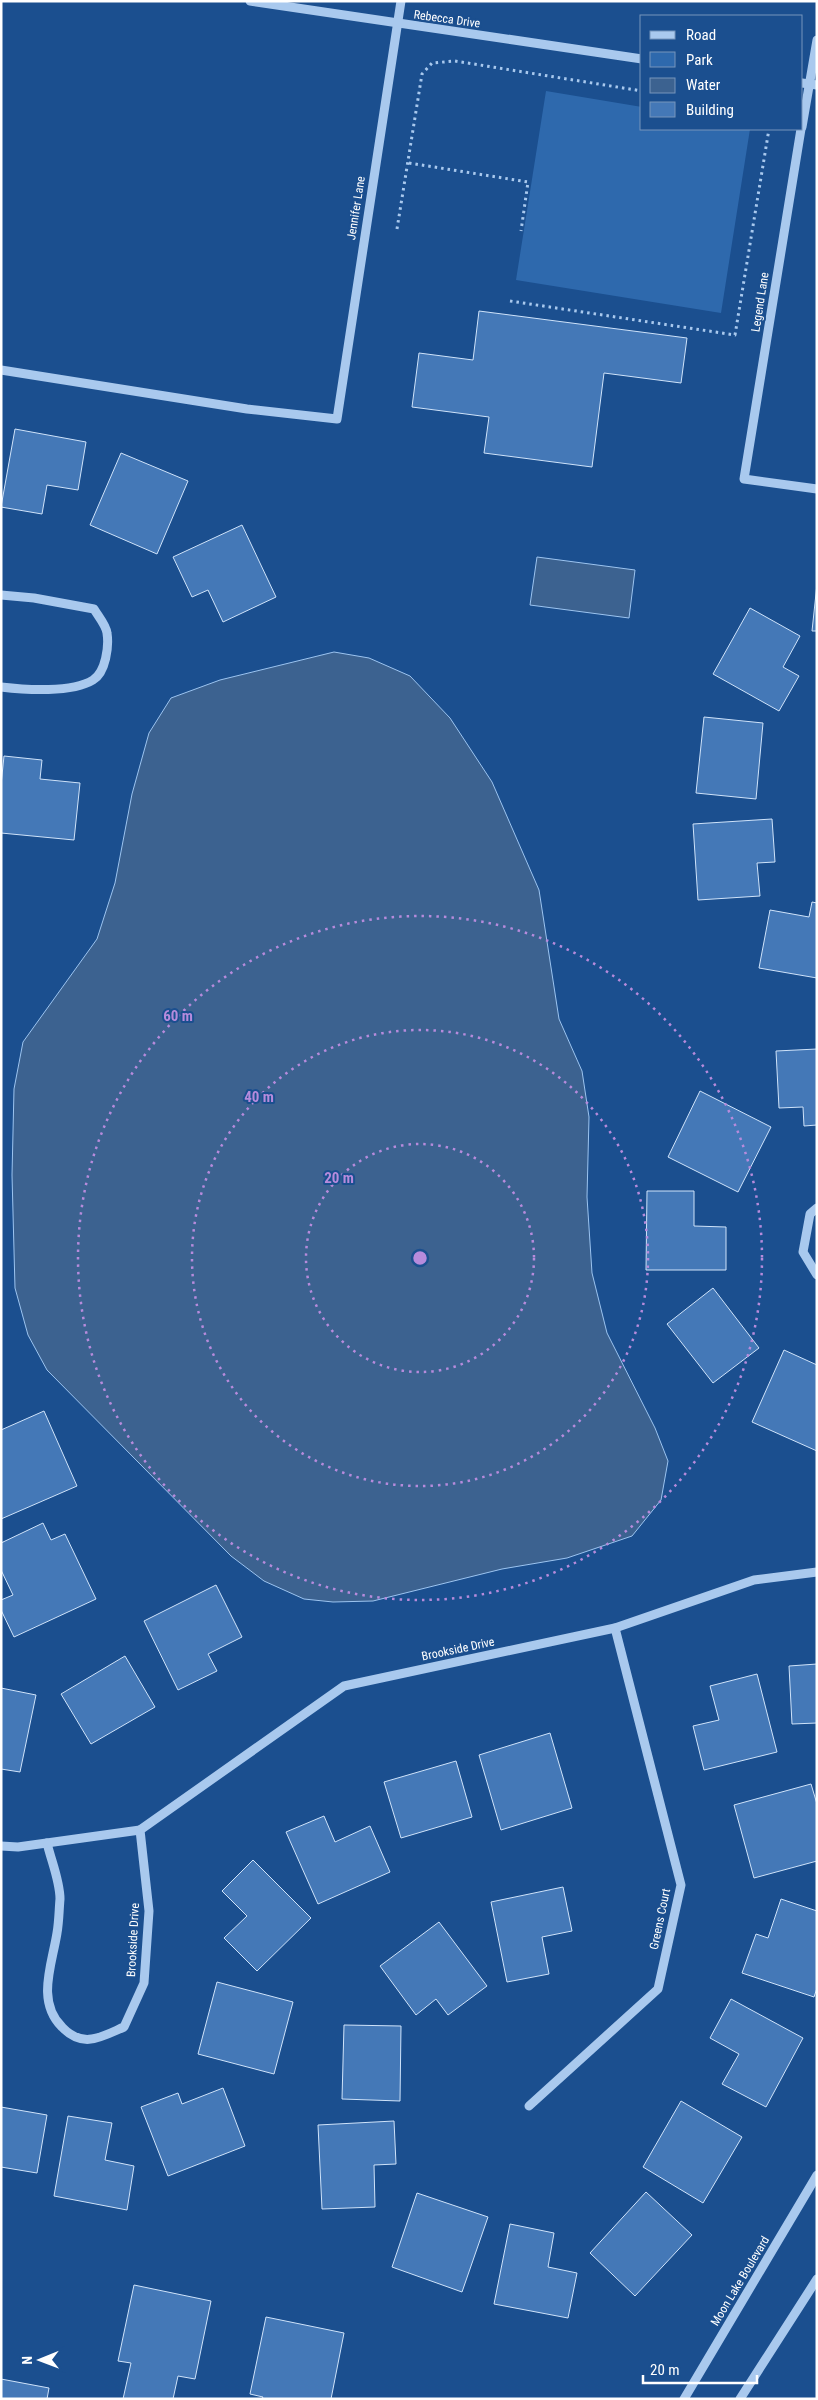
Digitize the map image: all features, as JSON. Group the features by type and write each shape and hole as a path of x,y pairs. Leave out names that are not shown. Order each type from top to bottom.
{"street":[{"name":"Rebecca Drive","path":"250,1 397,25 640,60"},
{"name":"Jennifer Lane","path":"1,370 246,409 337,419 401,1"},
{"name":"Legend Lane","path":"803,122 817,40"},
{"name":"Legend Lane","path":"802,130 744,479 817,489"},
{"path":"1,595 34,598 94,609 107,632 105,662 94,679 65,689 21,690 1,687"},
{"path":"817,1208 810,1214 803,1252 817,1275"},
{"name":"Brookside Drive","path":"1,1846 18,1847 140,1830 344,1686 616,1628 754,1580 817,1572"},
{"name":"Greens Court","path":"530,2106 658,1989 681,1885 616,1628"},
{"name":"Brookside Drive","path":"47,1843 60,1896 57,1933 48,1971 48,2000 56,2021 71,2036 94,2041 124,2027 144,1983 149,1911 140,1830"},
{"name":"Moon Lake Boulevard","path":"684,2399 817,2175"},
{"path":"740,2399 817,2279"}],"path":[{"path":"397,229 422,74 432,63 455,61 640,91"},
{"path":"510,301 735,334 770,130"},
{"path":"409,163 528,182 521,231"}],"green space":[{"path":"546,91 640,107 640,130 750,130 721,313 516,280"}],"water":[{"path":"537,557 635,570 629,618 530,605"},
{"path":"334,652 369,658 410,676 450,718 492,782 539,890 559,1019 582,1071 589,1117 587,1197 592,1273 607,1333 655,1428 668,1461 661,1500 632,1536 567,1558 502,1569 373,1601 333,1602 304,1599 264,1581 231,1556 47,1370 28,1335 15,1288 12,1175 14,1089 23,1042 97,939 115,883 132,794 149,733 171,698 220,680"}],"building":[{"path":"479,311 687,338 681,383 604,373 592,467 484,453 489,417 412,407 419,353 473,360"},
{"path":"15,429 86,442 78,490 47,485 42,514 1,507"},
{"path":"121,453 188,481 157,554 90,525"},
{"path":"242,525 276,597 223,622 208,590 192,597 173,557"},
{"path":"817,584 817,631 812,631"},
{"path":"750,608 800,636 783,667 799,676 779,711 713,674"},
{"path":"704,717 763,723 756,799 696,793"},
{"path":"4,756 42,760 40,779 80,783 74,840 1,833 1,785"},
{"path":"772,819 775,862 757,863 760,896 698,900 693,824"},
{"path":"812,902 817,903 817,978 759,968 770,910 809,917"},
{"path":"817,1049 817,1125 804,1126 803,1107 779,1108 776,1051"},
{"path":"700,1091 771,1127 738,1192 668,1157"},
{"path":"647,1191 694,1191 694,1226 726,1227 726,1270 646,1270"},
{"path":"713,1288 759,1348 713,1383 667,1324"},
{"path":"784,1350 817,1365 817,1451 752,1422"},
{"path":"44,1411 77,1486 1,1519 1,1430"},
{"path":"43,1523 51,1540 65,1534 96,1599 14,1637 1,1610 1,1600 13,1595 1,1570 1,1543"},
{"path":"216,1585 242,1637 208,1654 217,1671 178,1690 144,1621"},
{"path":"125,1656 155,1707 91,1744 61,1694"},
{"path":"817,1664 817,1723 792,1724 789,1666"},
{"path":"757,1674 777,1752 704,1770 693,1726 719,1720 710,1686"},
{"path":"1,1688 36,1695 20,1772 1,1769"},
{"path":"550,1733 572,1808 501,1830 479,1755"},
{"path":"456,1761 472,1817 401,1838 384,1782"},
{"path":"811,1784 817,1804 817,1861 754,1878 734,1805"},
{"path":"324,1816 335,1842 370,1826 390,1872 318,1904 286,1832"},
{"path":"253,1860 311,1918 257,1971 224,1938 247,1916 222,1891"},
{"path":"563,1887 572,1931 542,1937 549,1974 507,1982 491,1902"},
{"path":"781,1899 817,1911 817,1988 814,1997 742,1973 756,1934 768,1938"},
{"path":"439,1922 487,1986 448,2015 436,1999 416,2015 380,1966"},
{"path":"217,1982 293,2002 274,2074 198,2054"},
{"path":"731,1999 803,2038 766,2107 722,2084 739,2054 710,2038"},
{"path":"344,2025 401,2026 400,2101 342,2099"},
{"path":"223,2088 245,2146 168,2176 141,2107 178,2093 182,2104"},
{"path":"681,2101 742,2137 703,2203 643,2167"},
{"path":"1,2107 47,2115 37,2173 1,2167"},
{"path":"68,2116 112,2123 105,2160 134,2166 127,2210 54,2196"},
{"path":"394,2121 396,2164 374,2165 375,2207 322,2209 318,2125"},
{"path":"646,2192 692,2235 635,2296 590,2253"},
{"path":"417,2193 488,2217 462,2292 392,2267"},
{"path":"510,2224 554,2233 548,2267 577,2273 568,2318 494,2304"},
{"path":"134,2285 211,2301 195,2379 178,2376 173,2399 123,2399 131,2363 118,2361"},
{"path":"266,2317 344,2333 331,2399 262,2399 263,2397 250,2394"},
{"path":"1,2379 49,2388 47,2399 1,2399"}]}
